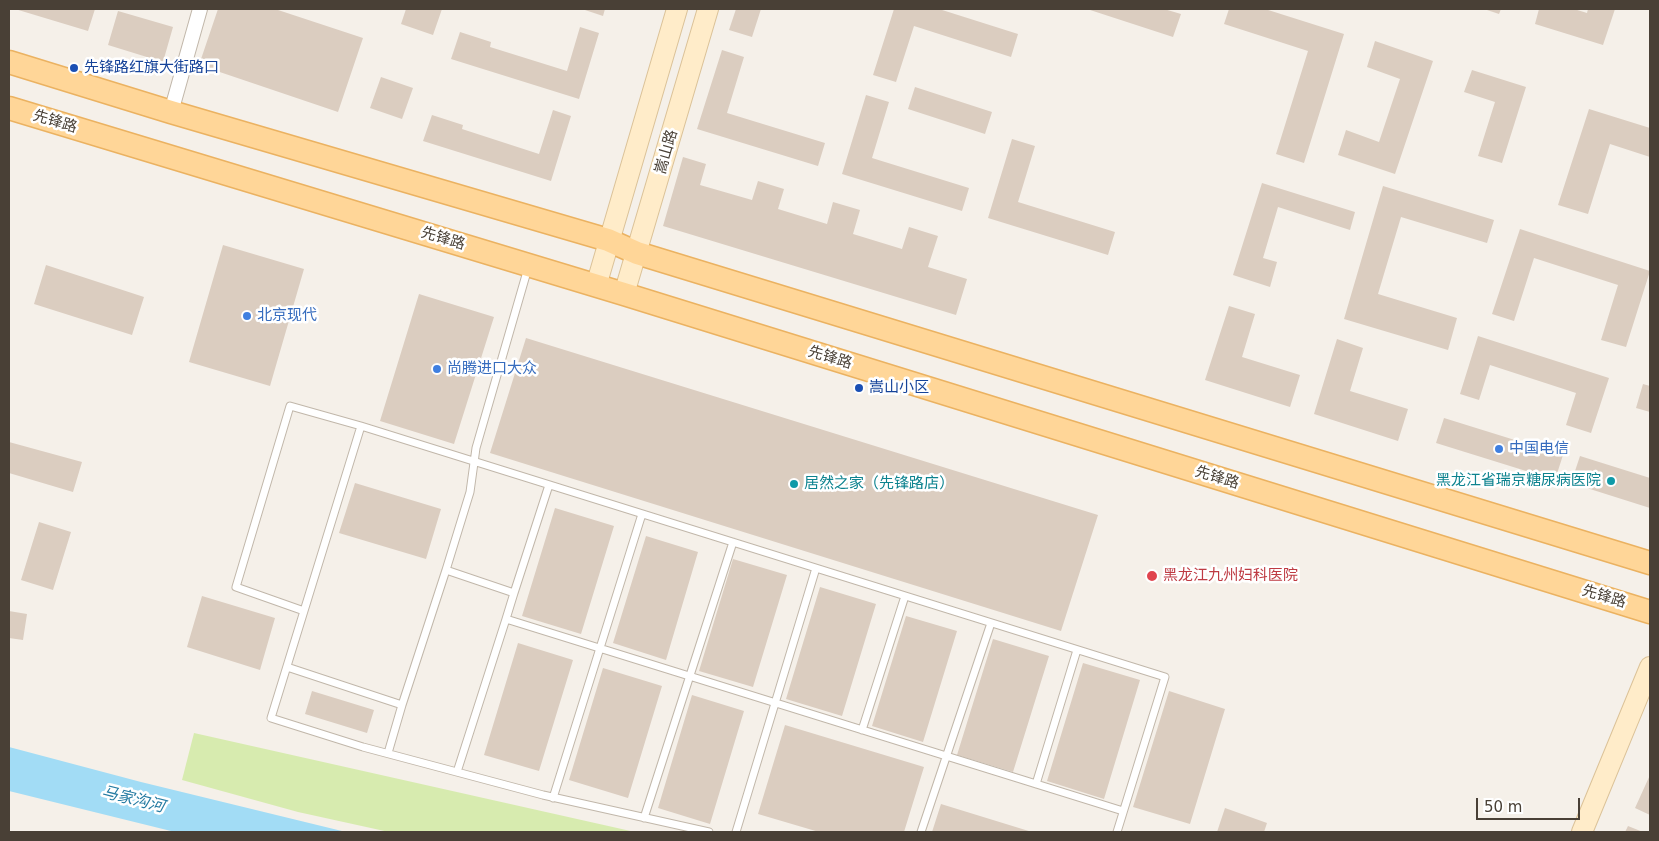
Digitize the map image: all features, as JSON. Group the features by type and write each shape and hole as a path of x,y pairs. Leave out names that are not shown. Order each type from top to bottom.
{"main road":[{"name":"嵩山路","path":"596,286 677,9"},
{"name":"嵩山路","path":"624,294 708,9"},
{"path":"9,62 171,112 608,240 637,252 1650,563"},
{"name":"先锋路","path":"9,108 624,294 1650,612"},
{"path":"1582,832 1650,666"}],"street":[{"path":"171,112 200,9"}],"lane":[{"path":"388,753 470,492 476,448 529,266"},
{"path":"304,611 236,587 290,406 361,426 1165,677 1117,832"},
{"path":"361,426 271,718 388,753 553,798 709,832"},
{"path":"457,772 549,485"},
{"path":"553,798 642,514"},
{"path":"644,818 733,542"},
{"path":"736,832 816,568"},
{"path":"446,570 514,593"},
{"path":"862,730 905,596"},
{"path":"506,619 1123,811"},
{"path":"921,832 991,623"},
{"path":"1036,784 1077,650"},
{"path":"287,667 402,705"}],"green space":[{"path":"194,733 635,832 389,832 298,812 182,780"}],"water":[{"name":"马家沟河","path":"9,747 141,782 346,832 175,832 9,791"}],"building":[{"path":"15,9 95,9 88,31"},
{"path":"218,9 275,9 363,38 338,112 199,65"},
{"path":"406,9 442,9 433,35 401,24"},
{"path":"582,9 605,9 603,16"},
{"path":"736,9 761,9 752,37 729,30"},
{"path":"894,9 939,9 1018,34 1011,57 914,26 896,82 873,75"},
{"path":"1087,9 1164,9 1181,14 1173,37"},
{"path":"1229,9 1265,9 1344,34 1304,163 1276,154 1308,51 1224,24"},
{"path":"1484,9 1501,9 1499,14"},
{"path":"1539,9 1574,9 1587,13 1588,9 1615,9 1603,45 1535,24"},
{"path":"118,11 173,27 163,62 108,45"},
{"path":"580,27 599,33 579,99 451,59 460,32 491,42 490,47 567,71"},
{"path":"1375,41 1433,61 1395,174 1338,155 1346,130 1379,142 1400,79 1367,67"},
{"path":"722,50 744,57 727,113 825,143 818,166 697,129"},
{"path":"1472,70 1526,87 1502,163 1478,156 1495,102 1464,92"},
{"path":"381,77 413,88 402,119 370,108"},
{"path":"915,87 992,112 985,134 908,109"},
{"path":"866,95 889,102 872,158 969,188 962,211 842,174"},
{"path":"1589,109 1650,128 1650,157 1610,144 1588,214 1558,205"},
{"path":"553,110 571,116 551,181 423,141 432,115 463,125 462,129 539,154"},
{"path":"1012,139 1035,146 1018,202 1115,232 1108,255 988,218"},
{"path":"683,157 706,164 700,185 752,200 758,181 784,189 778,209 827,224 833,202 860,210 853,234 902,249 909,227 938,236 928,267 967,279 956,315 663,226"},
{"path":"1262,183 1355,212 1350,230 1278,207 1263,258 1277,262 1270,287 1233,275"},
{"path":"1383,186 1494,220 1487,243 1401,217 1378,294 1457,318 1448,350 1344,319"},
{"path":"1520,229 1650,271 1626,347 1601,340 1618,285 1534,258 1514,321 1492,314"},
{"name":"北京现代","path":"223,245 304,269 270,386 189,362"},
{"path":"46,265 144,297 132,335 34,304"},
{"name":"尚腾进口大众","path":"419,294 494,317 454,444 380,421"},
{"path":"1229,306 1255,314 1242,357 1300,375 1290,407 1205,380"},
{"path":"1478,336 1609,378 1591,433 1566,425 1576,393 1490,365 1479,400 1460,394"},
{"name":"居然之家（先锋路店）","path":"526,338 1098,515 1061,631 490,453"},
{"path":"1337,339 1363,348 1350,391 1408,409 1398,441 1314,414"},
{"path":"1643,384 1650,386 1650,412 1636,408"},
{"name":"中国电信","path":"1444,418 1563,455 1555,480 1436,443"},
{"path":"9,442 82,462 73,492 9,473"},
{"name":"黑龙江省瑞京糖尿病医院","path":"1580,456 1650,478 1650,508 1571,483"},
{"path":"355,483 441,509 426,559 339,533"},
{"path":"555,508 614,526 581,634 522,616"},
{"path":"39,522 71,532 53,590 21,580"},
{"path":"646,536 698,552 666,660 613,643"},
{"path":"733,559 787,575 753,687 699,671"},
{"path":"820,587 876,604 842,716 786,699"},
{"path":"202,596 275,618 260,670 187,647"},
{"path":"9,611 27,614 23,640 9,638"},
{"path":"906,616 957,631 923,742 872,726"},
{"path":"993,639 1049,656 1013,772 957,755"},
{"path":"518,643 573,660 539,771 484,755"},
{"path":"1083,663 1140,680 1104,799 1047,781"},
{"path":"603,668 662,686 628,798 569,780"},
{"path":"312,691 374,710 367,733 305,714"},
{"path":"1169,691 1225,709 1190,824 1133,807"},
{"path":"692,695 744,711 710,824 658,808"},
{"path":"785,725 924,767 904,832 819,832 758,814"},
{"path":"1650,775 1650,815 1635,808"},
{"path":"941,804 1032,832 932,832"},
{"path":"1225,808 1267,823 1264,832 1217,832"},
{"path":"1628,826 1643,832 1625,832"}],"place":[{"name":"先锋路红旗大街路口","path":"74,68"},
{"name":"北京现代","path":"247,316"},
{"name":"尚腾进口大众","path":"437,369"},
{"name":"嵩山小区","path":"859,388"},
{"name":"中国电信","path":"1499,449"},
{"name":"黑龙江省瑞京糖尿病医院","path":"1611,481"},
{"name":"居然之家（先锋路店）","path":"794,484"},
{"name":"黑龙江九州妇科医院","path":"1152,576"}]}
